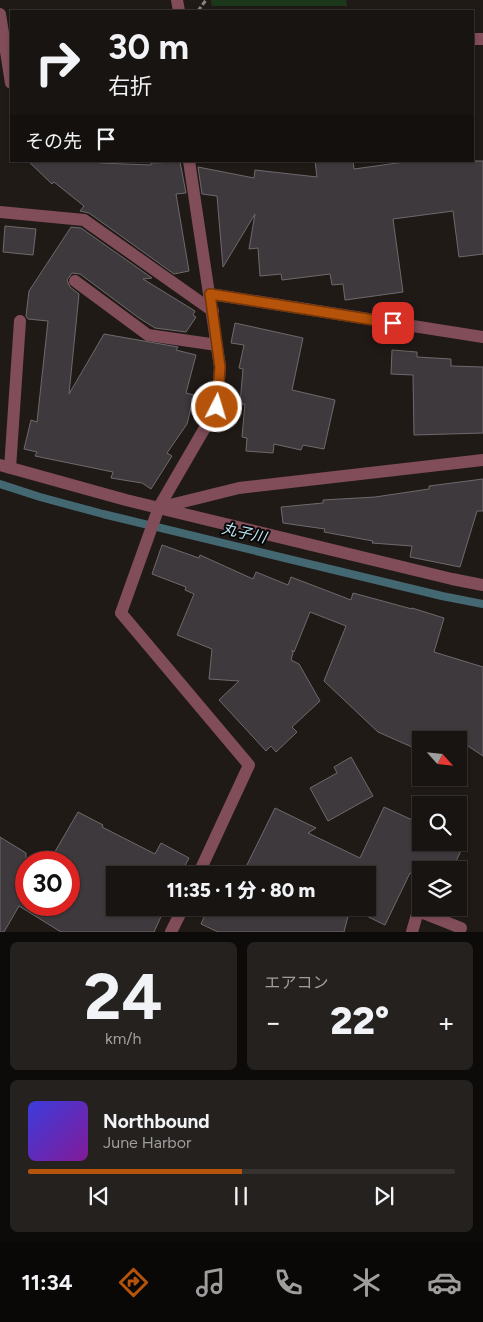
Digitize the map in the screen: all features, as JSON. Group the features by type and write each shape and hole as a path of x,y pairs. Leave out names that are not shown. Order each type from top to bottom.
{"street":[{"path":"0,14 10,77"},
{"path":"189,162 220,367 217,407 159,507 121,613 249,765 202,866"},
{"path":"0,212 84,220 212,311"},
{"path":"75,280 148,335 217,345"},
{"path":"210,294 483,337"},
{"path":"20,321 5,466 159,507 483,585"},
{"path":"159,507 239,488 483,460"},
{"path":"412,932 418,911 461,928"},
{"path":"171,932 179,916"}],"green space":[{"path":"211,0 346,0 347,6 212,6"}],"building":[{"path":"483,161 483,254 459,257 453,211 393,219 403,292 345,300 343,284 332,285 330,274 282,280 281,274 260,276 258,248 249,249 255,214 223,267 217,196 202,194 198,167 254,178 255,170 317,177 315,162 353,162 354,169 405,162"},
{"path":"29,162 100,162 151,165 151,163 180,162 186,193 176,194 189,271 174,274 89,213 80,211 84,206 54,182 52,184"},
{"path":"5,226 36,229 33,255 3,252"},
{"path":"71,227 81,228 152,278 143,279 195,311 193,315 196,317 186,332 155,328 80,274 72,273 67,280 70,287 79,294 69,394 104,334 178,347 176,350 196,355 186,393 194,395 187,424 167,453 172,456 151,489 142,483 111,478 113,472 35,456 37,452 24,449 31,420 37,422 48,321 28,319 26,316 29,291"},
{"path":"235,323 303,338 292,390 335,400 324,449 303,445 301,450 274,444 273,453 246,451 247,438 242,437 245,404 240,404 243,369 239,368 244,345 231,343"},
{"path":"392,350 417,352 417,357 451,359 451,366 483,367 483,433 414,435 413,375 391,374"},
{"path":"483,479 483,511 477,511 460,567 410,557 412,546 372,543 373,541 324,532 325,529 283,523 281,507 323,503 323,500 375,497 429,489 429,486"},
{"path":"162,545 199,558 200,555 253,579 256,572 288,585 291,577 351,600 353,593 444,618 434,652 483,667 483,756 468,746 468,731 412,731 412,747 378,732 324,681 346,626 310,612 294,652 292,650 291,660 299,664 320,701 292,727 297,732 276,752 271,746 266,751 219,700 239,681 209,679 212,649 177,635 194,594 185,590 186,587 152,574"},
{"path":"351,757 373,796 328,821 310,788 337,773 334,767"},
{"path":"384,807 412,820 412,851 461,851 456,861 412,861 412,874 410,873 385,925 366,916 376,916 376,866 246,866 275,808 316,828 308,833 360,858"},
{"path":"78,812 103,825 102,827 155,854 161,843 189,858 185,866 106,866 106,916 161,916 154,932 61,932 35,916 80,916 80,851 55,851"},
{"path":"0,837 23,851 15,851 15,913 4,932 0,932"},
{"path":"204,916 348,916 344,932 218,932 201,924"}],"waterway":[{"name":"丸子川","path":"0,484 103,514 442,596 483,604"}],"route":[{"path":"217,407 220,367 210,294 393,323"}]}
